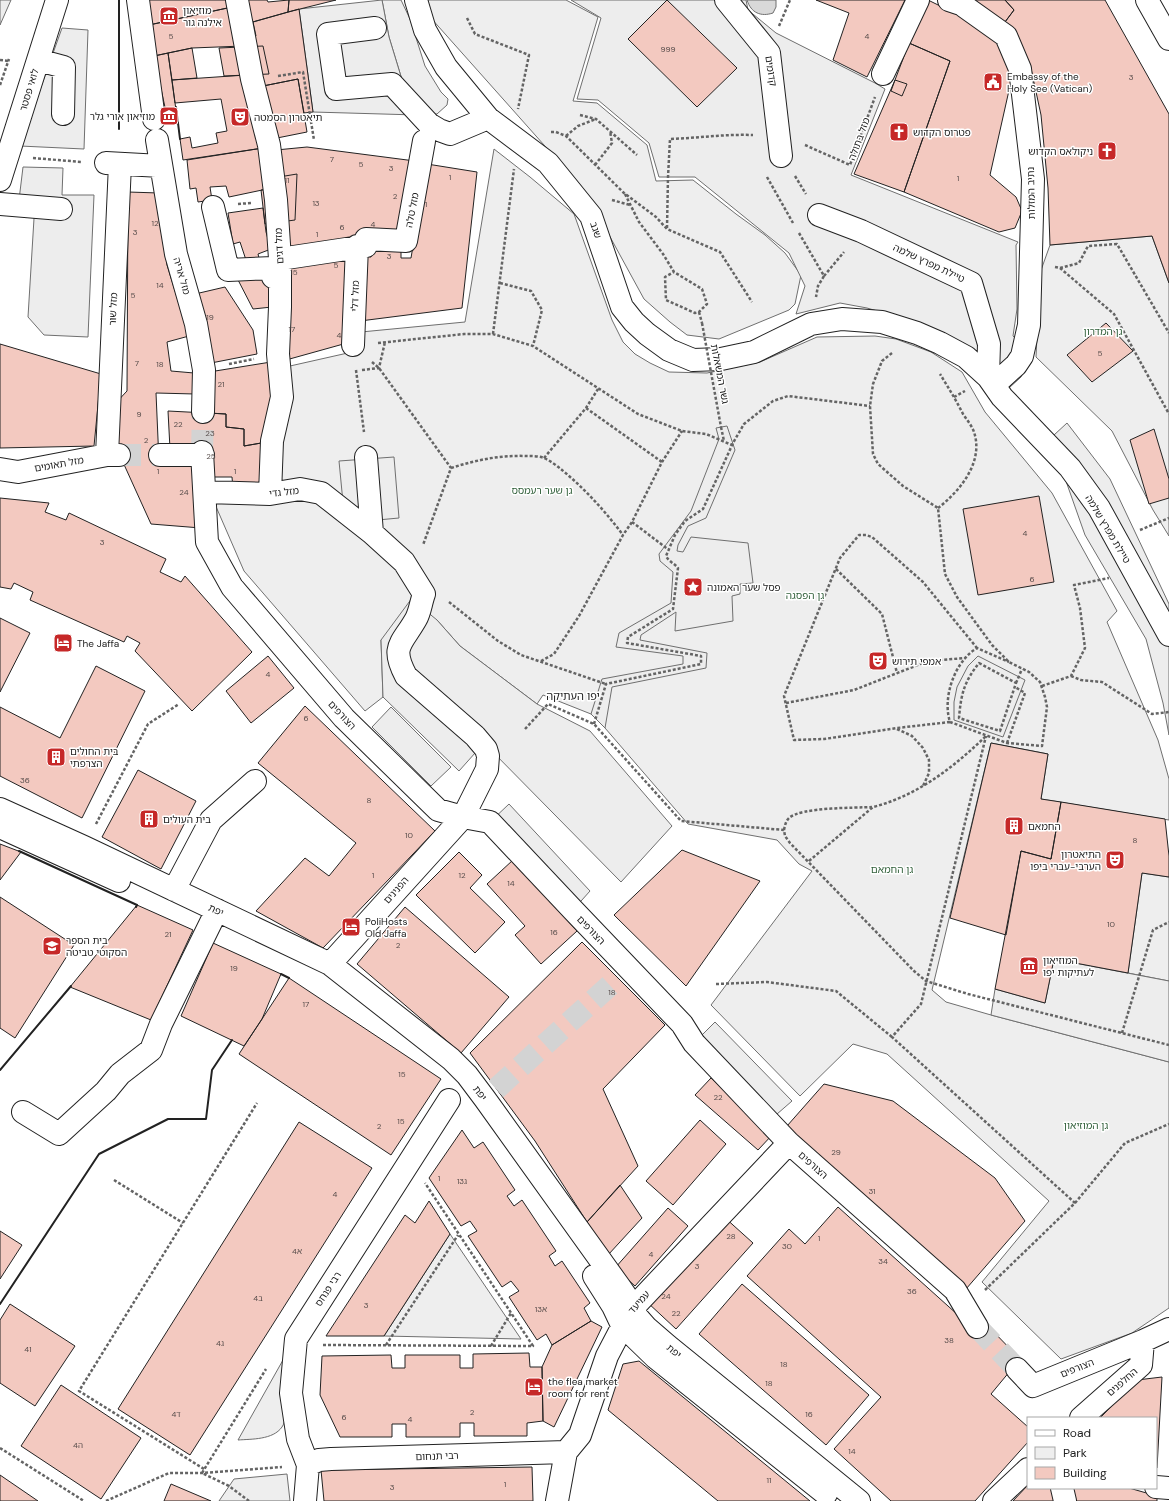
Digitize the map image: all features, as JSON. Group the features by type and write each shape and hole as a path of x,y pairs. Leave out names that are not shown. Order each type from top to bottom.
{"street":[{"name":"לואי פסטר","path":"0,180 3,150 38,60 57,0"},
{"name":"מזל אריה","path":"138,0 155,129 176,254 196,324 204,370 203,412"},
{"name":"מזל דגים","path":"237,0 252,79 269,145 276,200 276,268 280,308 278,354 282,397 272,441 270,494"},
{"name":"שגב","path":"416,0 425,30 446,67 488,118 548,163 591,216 622,307 634,322 669,350 693,360 721,359 754,352 811,324"},
{"name":"קדומים","path":"726,0 769,52 781,156"},
{"path":"880,83 918,0"},
{"name":"נתיב המזלות","path":"949,0 961,4 1006,36 1020,69 1033,179 1029,325 1022,356 1016,365 991,381"},
{"path":"1147,0 1169,39"},
{"path":"375,28 328,34 336,89 392,84 429,124 450,134 488,118"},
{"path":"38,60 64,67 63,114"},
{"name":"מזל טלה","path":"276,268 357,246 366,246 366,239 406,241 424,140"},
{"name":"מזל שור","path":"113,455 113,163 161,166"},
{"path":"0,204 61,209"},
{"path":"213,207 228,270 276,268"},
{"name":"טיילת מפרץ שלמה","path":"819,215 861,231 970,282 989,344 991,381"},
{"name":"מזל דלי","path":"353,345 357,246"},
{"name":"טיילת מפרץ שלמה","path":"811,324 842,319 882,322 917,333 940,343 966,358 991,381 1002,397 1070,468 1098,508 1169,635"},
{"path":"160,455 203,453 206,492"},
{"name":"מזל תאומים","path":"0,469 18,472 113,455"},
{"path":"366,457 372,533"},
{"name":"מזל גדי","path":"206,492 270,494 300,489 321,493 372,533 404,562 424,594 417,617 399,644 398,656 401,666 406,676 475,736 486,750 488,756 487,769 463,817"},
{"name":"הצורפים","path":"206,492 207,542 232,587 353,727 438,810 490,822 622,973 682,1024 694,1043 789,1143 955,1290 977,1327"},
{"path":"174,890 211,820 255,781"},
{"name":"יפת","path":"0,809 174,890 213,917 322,972 442,1068 459,1085 475,1106 603,1288 613,1306 626,1318 656,1358 835,1501"},
{"name":"הפנינים","path":"330,964 463,817"},
{"name":"יפת","path":"0,827 77,861 330,964 451,1059 467,1075 626,1296 626,1318"},
{"path":"23,1112 59,1134 106,1090 120,1074 151,1050 161,1024 213,917"},
{"name":"רבי פנחס","path":"305,1501 308,1465 298,1439 291,1393 296,1339 449,1100"},
{"name":"עמיעד","path":"566,1452 580,1435 607,1356 626,1318 789,1143"},
{"name":"יפת","path":"626,1318 646,1327 859,1501"},
{"path":"1143,1341 1169,1329"},
{"name":"הצורפים","path":"1017,1368 1033,1386 1143,1341"},
{"name":"החלפנים","path":"1083,1417 1141,1365 1143,1341"},
{"path":"558,1501 566,1452"},
{"name":"רבי תנחום","path":"308,1465 319,1460 331,1459 566,1452"},
{"path":"994,1501 1027,1470"},
{"path":"1157,1487 1169,1488"},
{"path":"1062,1489 1065,1501"}],"path":[{"path":"779,27 790,0"},
{"path":"467,18 475,34 529,55 518,109 523,113"},
{"path":"0,60 9,61"},
{"path":"272,76 303,72 314,140"},
{"name":"מזל בתולה","path":"779,133 850,165 880,83"},
{"path":"580,115 596,119 637,155"},
{"path":"566,136 578,126 596,119"},
{"path":"549,131 566,136 624,193 656,217 667,228 720,252 752,302"},
{"path":"595,165 612,143 610,131"},
{"path":"667,228 670,138 696,138 730,134 758,135 781,156 819,215"},
{"path":"3,150 82,162"},
{"path":"781,156 766,177 793,223"},
{"path":"493,334 514,165"},
{"path":"624,193 639,222 663,254 674,272 702,289 707,304 699,312 695,313 666,300 665,277 674,272"},
{"path":"797,230 824,276"},
{"path":"811,324 818,286 824,276 861,231"},
{"path":"1031,264 1060,268 1079,263 1088,246 1117,244 1169,333"},
{"path":"1060,268 1114,314 1169,414"},
{"path":"500,283 531,291 542,310 533,346"},
{"name":"גשר המשאלות","path":"699,312 724,442"},
{"path":"353,345 464,334 493,334 533,346 638,414 682,430 706,434 732,445"},
{"path":"379,368 385,342"},
{"path":"353,345 379,368 451,468"},
{"path":"353,345 366,457"},
{"path":"894,351 882,361 873,384 870,406 873,454 878,464 903,486 938,508"},
{"path":"204,370 278,354"},
{"path":"356,371 379,368"},
{"path":"938,508 960,488 972,468 976,455 974,432 939,371"},
{"path":"544,458 586,408 598,389"},
{"path":"445,599 498,642 520,655 606,684 701,664 701,656 627,643 628,637 673,609 678,568 676,564 668,560 666,556 676,535 685,522 703,509 732,445 744,424 774,401 788,396 870,406"},
{"path":"586,408 662,462"},
{"path":"540,662 554,654 579,616 623,535 632,522 662,462 682,430"},
{"path":"451,468 484,459 499,457 516,456 544,458 555,465 586,491 623,535"},
{"path":"423,547 451,468"},
{"path":"938,508 946,574 957,597 992,645 1009,662"},
{"path":"1149,526 1169,518"},
{"path":"632,522 669,550"},
{"path":"858,535 872,537 923,582 977,648 1028,672 1040,682 1047,706 1047,716 1042,746 1007,743 950,722 824,739 794,740 784,696 840,558 858,535"},
{"path":"836,569 882,614 897,673"},
{"path":"1071,676 1085,648 1080,608 1074,585 1134,573"},
{"path":"950,722 948,702 955,674 970,652 977,648"},
{"path":"786,703 854,690 928,661 965,658"},
{"path":"1016,683 979,663 964,684 959,718 1000,731 1022,669"},
{"path":"1042,686 1071,676 1081,680 1102,682 1152,714 1169,712"},
{"path":"594,724 606,684"},
{"path":"1007,743 1025,693 1015,687"},
{"path":"84,847 148,724 179,704"},
{"path":"525,729 548,704 594,724 681,821 784,830"},
{"path":"897,728 912,736 923,748 929,760 929,773 923,786"},
{"path":"986,736 957,762 936,778 887,804 873,807 834,809 800,813 789,819 785,824 785,836 914,971 926,980 968,994 1169,1045"},
{"path":"892,1036 921,1004 986,736"},
{"path":"809,861 873,807"},
{"path":"1122,1033 1154,930 1169,922"},
{"path":"716,984 767,982 836,992 892,1036 1075,1203"},
{"path":"204,1469 79,1390 257,1103"},
{"path":"993,1282 1075,1203 1125,1143 1169,1124"},
{"path":"295,1344 533,1346 458,1235 410,1159"},
{"path":"114,1180 183,1222"},
{"path":"386,1345 458,1235"},
{"path":"491,1346 511,1313"},
{"path":"202,1473 267,1367"},
{"path":"0,1448 84,1501"},
{"path":"106,1501 169,1472 202,1473 308,1465"},
{"path":"202,1473 229,1486 249,1501"}],"green space":[{"path":"382,0 401,0 410,19 425,66 441,92 448,99 447,105 437,114 433,114 403,83 389,37"},
{"path":"426,0 566,0 598,17 573,101 597,103 647,145 656,181 693,180 765,235 785,253 801,275 795,304 789,310 719,339 687,335 670,322 644,299 585,191 430,17"},
{"name":"גן הפסגה","path":"494,149 574,214 612,320 623,342 635,354 650,363 669,372 707,373 760,362 817,337 875,336 896,339 931,352 962,372 985,412 1052,493 1117,611 1107,622 1158,740 1169,779 1169,820 1041,799 1048,754 991,743 932,990 946,1002 1169,1062 1169,1308 1132,1333 1061,1359 982,1282 1049,1201 887,1054 853,1044 800,1096 711,1005 812,871 799,864 777,840 688,824 605,728 591,714 543,695 537,704 460,646 437,620 381,640 383,697 365,711 244,571 214,502 281,441 290,366 361,350 361,332 465,322"},
{"name":"גן המדרון","path":"1152,236 1169,283 1169,536 1153,510 1112,431 1036,357 1040,273 1050,245"},
{"path":"1142,873 1169,877 1169,981 1128,973"},
{"path":"450,1234 521,1339 384,1336"},
{"path":"283,1360 287,1405 285,1421 282,1427 268,1437 238,1440"},
{"path":"287,1474 290,1501 219,1501 234,1479"}],"shaded area":[{"path":"0,0 11,0 0,25"},
{"path":"382,0 389,37 403,83 417,115 313,112 299,9"},
{"path":"571,0 746,0 748,10 776,33 885,89 851,175 1018,242 1016,245 1017,309 1013,336 1024,347 1028,363 1021,377 1009,388 911,321 867,308 840,303 796,314 805,286 789,253 695,177 659,177 649,143 598,100 577,99 601,18"},
{"path":"747,0 776,0 776,7 773,13 761,14 757,13 751,8"},
{"path":"62,28 88,30 84,149 20,146"},
{"path":"23,167 63,168 62,195 94,195 88,337 44,335 28,317 35,202 19,200"},
{"path":"1067,423 1110,479 1169,604 1169,735 1163,703 1146,639 1085,535 1061,467 1041,447"},
{"path":"727,426 735,450 706,518 688,526 678,545 677,551 683,552 691,537 748,543 753,583 740,584 740,594 732,596 733,621 675,631 676,612 641,635 640,640 707,653 706,668 612,687 605,728 591,714 602,679 683,664 683,656 616,647 619,633 671,603 673,572 660,561 659,554 691,511 719,439 716,428"},
{"path":"394,457 399,518 345,523 339,461"},
{"path":"415,594 420,606 437,620 460,646 537,704 590,731 672,826 621,882 484,743 459,771 383,697 381,640"},
{"path":"978,656 1025,680 1003,737 954,720 954,702 957,687 968,666"},
{"path":"391,707 451,767 431,786 372,727"},
{"path":"509,804 590,891 573,910 490,822"},
{"path":"1054,959 1169,981 1169,1062 991,1015 995,989 1045,1003"},
{"path":"715,1022 792,1101 769,1121 694,1043"}],"building":[{"name":"מוזיאון אילנה גור","path":"146,0 231,0 232,7 149,25"},
{"path":"244,0 267,0 268,2 289,0 288,12 249,23"},
{"path":"289,0 336,0 288,12"},
{"path":"667,0 737,68 697,107 628,39"},
{"path":"816,0 905,0 867,77 833,60 849,13"},
{"name":"פטרוס הקדוש","path":"928,0 1001,36 1014,68 990,175 1016,197 1022,211 1015,228 999,232 904,192 950,61 909,43"},
{"path":"975,0 1005,0 1014,10 1002,26"},
{"name":"ניקולאס הקדוש","path":"1005,0 1105,0 1169,114 1169,283 1152,236 1050,245 1048,188 1041,115 1030,64 1002,26 1014,10"},
{"path":"232,7 243,46 192,48 154,56 149,25"},
{"path":"299,9 313,112 304,113 298,79 263,86 251,37 256,36 253,22"},
{"name":"פטרוס הקדוש","path":"909,43 950,61 904,192 854,174 895,80"},
{"path":"263,46 269,74 224,76 219,48"},
{"path":"192,48 197,78 172,80 168,53"},
{"path":"168,53 176,110 166,112 154,56"},
{"name":"תיאטרון הסמטה","path":"246,75 263,148 183,160 180,139 190,137 192,148 218,143 216,133 227,131 221,99 175,103 172,80"},
{"path":"298,79 307,132 272,139 263,86"},
{"path":"895,80 907,84 902,96 891,91"},
{"path":"307,147 415,161 400,236 285,253 276,150"},
{"path":"263,148 267,189 229,197 226,186 210,187 212,200 198,202 196,188 190,189 187,160"},
{"path":"427,164 477,172 462,308 360,321 362,256 371,257 372,246 401,248 401,258 411,258"},
{"path":"297,174 295,220 265,224 261,190 276,188 279,177"},
{"path":"128,192 159,193 167,265 189,336 167,342 171,371 194,373 195,394 156,393 159,462 194,462 201,528 151,524 112,438 112,407 127,391"},
{"path":"263,208 266,232 271,249 258,254 260,262 248,266 240,242 233,244 228,213"},
{"path":"348,250 347,343 286,360 285,266"},
{"path":"268,275 272,307 253,309 236,276"},
{"path":"225,287 253,330 257,354 211,363 195,294"},
{"path":"1106,323 1133,351 1092,382 1067,355"},
{"path":"0,344 101,374 94,446 0,448"},
{"path":"271,362 275,400 267,442 244,446 244,429 226,427 226,414 209,413 209,372"},
{"path":"168,411 226,414 226,427 244,429 244,446 267,442 264,490 233,489 232,477 211,477 170,449"},
{"path":"1154,429 1169,479 1169,498 1149,504 1130,440"},
{"path":"1039,496 1054,582 978,595 963,509"},
{"path":"0,498 49,503 45,512 66,520 69,513 166,559 160,572 181,582 185,576 252,652 192,711 135,651 140,643 127,636 124,642 30,600 33,592 14,583 11,589 0,587"},
{"path":"0,618 30,633 0,692"},
{"path":"268,656 294,688 251,723 226,691"},
{"name":"בית החולים הצרפתי","path":"96,666 145,691 82,818 0,776 0,707 60,738"},
{"path":"305,706 435,831 323,948 256,911 305,858 329,876 356,843 258,763"},
{"name":"החמאם","path":"991,743 1048,754 1041,799 1061,802 1051,859 1021,851 1006,935 950,918"},
{"name":"בית העולים","path":"138,770 196,801 161,869 102,837"},
{"path":"1061,802 1165,819 1169,856 1169,877 1142,873 1128,973 1054,959 1045,1003 995,989 1021,851 1051,859"},
{"path":"0,844 21,852 0,880"},
{"path":"682,850 760,881 686,986 614,915"},
{"path":"459,852 482,875 470,888 505,922 475,953 416,895"},
{"path":"513,860 577,931 541,964 515,935 525,926 487,884"},
{"path":"0,897 74,945 15,1038 0,1028"},
{"path":"137,905 193,930 151,1020 70,987"},
{"path":"405,907 509,997 461,1053 357,964"},
{"path":"582,942 665,1025 603,1089 638,1166 587,1222 535,1141 470,1053"},
{"path":"213,943 281,974 262,1019 244,1046 181,1016"},
{"path":"289,978 441,1079 391,1155 239,1054"},
{"path":"711,1078 773,1134 758,1150 695,1095"},
{"path":"824,1084 893,1101 995,1178 1025,1221 966,1289 787,1126"},
{"path":"700,1120 726,1144 673,1205 646,1181"},
{"path":"299,1122 372,1168 190,1455 118,1409"},
{"path":"462,1130 474,1148 483,1142 515,1190 507,1196 514,1206 522,1200 556,1251 549,1256 555,1266 562,1261 590,1303 584,1308 591,1321 552,1345 546,1334 537,1340 509,1297 519,1291 511,1281 502,1287 468,1236 477,1231 470,1221 461,1226 429,1178"},
{"path":"620,1185 642,1218 608,1255 587,1222"},
{"path":"429,1201 450,1234 384,1336 326,1336 405,1215 415,1223"},
{"path":"838,1207 978,1333 987,1325 1020,1359 991,1394 1027,1426 1027,1443 975,1501 891,1501 834,1449 881,1397 747,1276 789,1229 805,1244"},
{"path":"668,1208 688,1226 635,1286 615,1268"},
{"path":"723,1216 753,1243 676,1329 647,1302"},
{"path":"0,1231 22,1245 0,1279"},
{"path":"742,1284 869,1395 826,1445 699,1334"},
{"path":"10,1304 75,1346 35,1406 0,1383 0,1320"},
{"path":"591,1321 602,1327 554,1427 543,1421 542,1367 552,1345"},
{"path":"529,1353 530,1367 542,1367 543,1421 527,1423 527,1436 474,1436 474,1423 460,1423 460,1437 406,1437 406,1424 392,1424 392,1437 340,1437 320,1395 322,1356 391,1355 392,1368 405,1368 405,1355 460,1355 460,1368 473,1368 473,1354"},
{"path":"639,1361 810,1501 718,1501 608,1410 623,1364"},
{"path":"1162,1377 1157,1468 1157,1417 1101,1417 1137,1380"},
{"path":"61,1385 141,1438 101,1499 21,1446"},
{"path":"532,1467 533,1501 324,1501 321,1470"},
{"path":"0,1475 38,1501 0,1501"},
{"path":"171,1484 211,1501 164,1501"},
{"path":"1027,1486 1027,1489 1132,1489 1157,1496 1157,1501 1013,1501"}],"tunnel":[{"path":"202,452 203,412"},
{"path":"119,455 160,455"},
{"path":"496,1089 618,978"},
{"path":"977,1327 1017,1369"}],"wall":[{"path":"119,0 119,129"},
{"path":"176,107 180,139"},
{"path":"19,851 137,905 136,907"},
{"path":"281,974 289,978"},
{"path":"0,1070 71,986"},
{"path":"0,1304 99,1154 168,1119 206,1119 212,1070 232,1040"}],"place":[{"name":"מוזיאון אילנה גור","path":"169,16"},
{"name":"Embassy of the Holy See (Vatican)","path":"993,82"},
{"name":"מוזיאון אורי גלר","path":"169,116"},
{"name":"תיאטרון הסמטה","path":"240,117"},
{"name":"פטרוס הקדוש","path":"899,132"},
{"name":"ניקולאס הקדוש","path":"1107,151"},
{"name":"פסל שער האמונה","path":"693,587"},
{"name":"The Jaffa","path":"63,643"},
{"name":"אמפי תירוש","path":"878,661"},
{"name":"בית החולים הצרפתי","path":"56,757"},
{"name":"בית העולים","path":"149,819"},
{"name":"החמאם","path":"1014,826"},
{"name":"התיאטרון הערבי-עברי ביפו","path":"1115,860"},
{"name":"PoliHosts Old Jaffa","path":"351,927"},
{"name":"בית הספר הסקוטי טביטה","path":"52,946"},
{"name":"המוזיאון לעתיקות יפו","path":"1029,966"},
{"name":"the flea market room for rent","path":"534,1387"}],"district":[{"name":"יפו העתיקה","path":"573,696"}],"park label":[{"name":"גן שער רעמסס","path":"542,490"},
{"name":"גן החמאם","path":"892,869"},
{"name":"גן המוזיאון","path":"1086,1125"}]}
